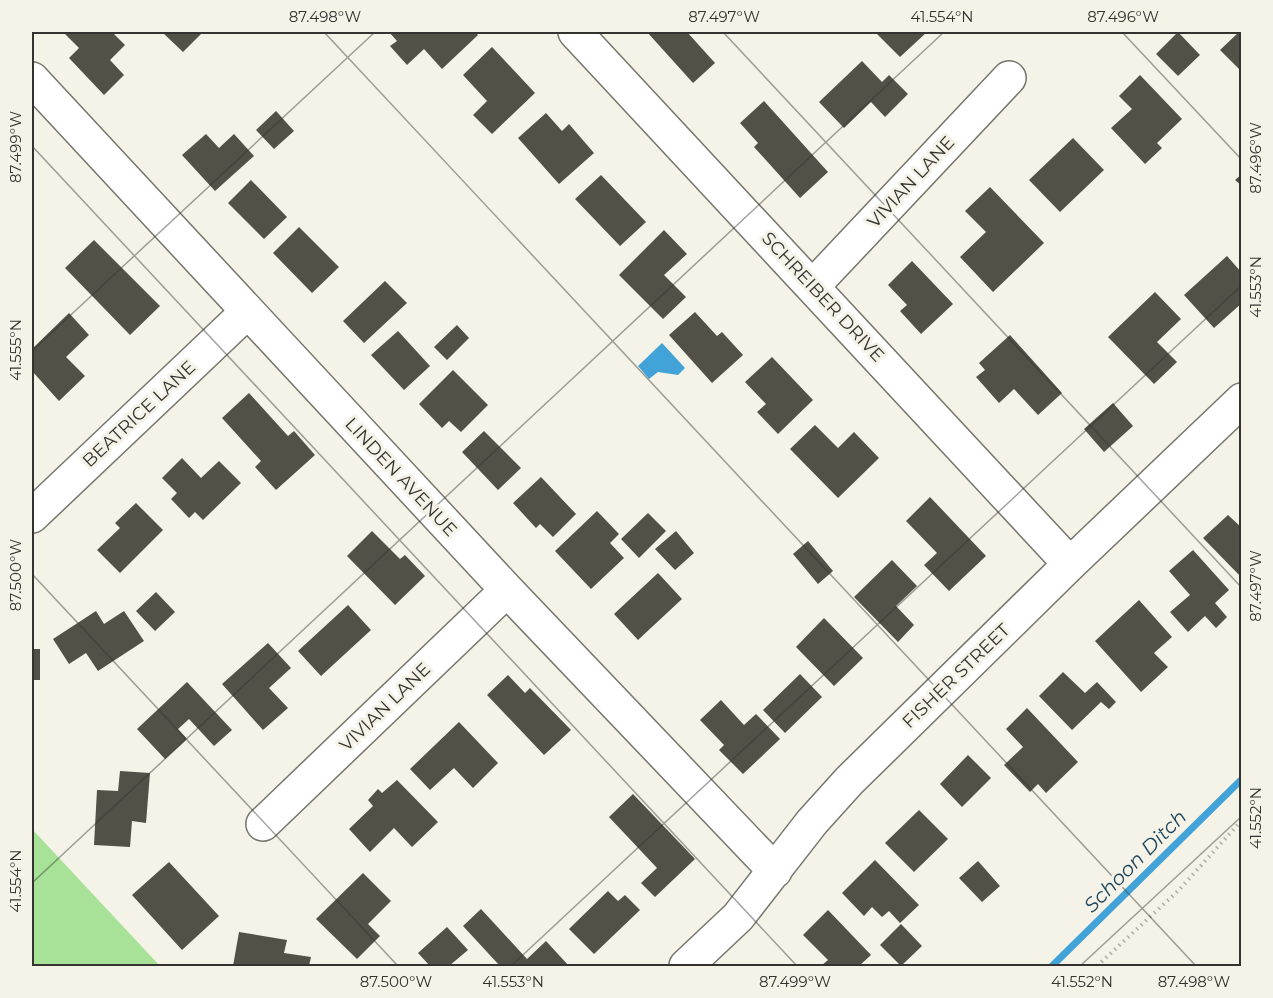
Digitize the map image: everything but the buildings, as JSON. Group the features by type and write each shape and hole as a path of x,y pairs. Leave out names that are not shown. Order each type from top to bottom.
{"street":[{"name":"SCHREIBER DRIVE","path":"575,32 1070,564"},
{"name":"VIVIAN LANE","path":"813,286 1009,78"},
{"name":"LINDEN AVENUE","path":"32,79 507,590 775,871"},
{"name":"BEATRICE LANE","path":"32,516 247,312"},
{"name":"FISHER STREET","path":"686,966 738,917 812,822 849,781 1070,564 1242,400"},
{"name":"VIVIAN LANE","path":"263,824 507,590"}],"path":[{"path":"1096,966 1179,890 1242,820"}],"green space":[{"path":"32,829 160,966 32,966"}],"water":[{"path":"662,343 685,368 678,375 658,372 649,379 638,366"}],"waterway":[{"name":"Schoon Ditch","path":"1052,966 1242,779"}]}
